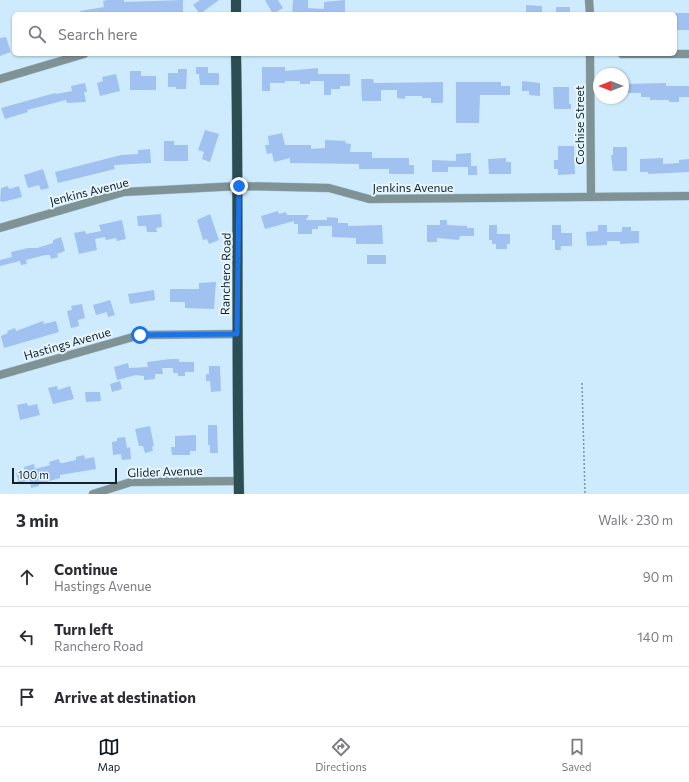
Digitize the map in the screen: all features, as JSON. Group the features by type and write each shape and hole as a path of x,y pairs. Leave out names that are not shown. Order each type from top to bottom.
{"main road":[{"path":"236,0 236,12"},
{"name":"Ranchero Road","path":"236,56 239,186 237,334 239,494"}],"street":[{"path":"589,0 590,12"},
{"path":"677,54 689,54"},
{"path":"0,79 77,56"},
{"name":"Cochise Street","path":"590,56 591,197"},
{"name":"Jenkins Avenue","path":"0,228 124,192 239,186 329,188 369,199 689,196"},
{"name":"Hastings Avenue","path":"0,375 140,335 237,334"},
{"name":"Glider Avenue","path":"93,494 131,482 239,481"}],"path":[{"path":"582,383 585,494"}],"building":[{"path":"124,0 124,2 183,0 183,12 80,12 104,7 103,1"},
{"path":"200,0 219,0 203,12 198,12 193,5"},
{"path":"265,0 278,0 283,8 276,12 272,12"},
{"path":"293,0 308,0 308,8 324,9 324,2 345,0 345,12 292,12"},
{"path":"526,5 542,6 542,12 526,12"},
{"path":"556,7 570,7 570,12 556,12"},
{"path":"677,13 689,13 689,30 677,30"},
{"path":"6,37 11,52 0,56 0,38"},
{"path":"196,67 208,67 208,73 219,73 219,85 200,85 199,74 196,74"},
{"path":"262,67 285,67 285,71 318,68 318,74 350,74 350,86 340,86 340,89 331,89 331,95 324,95 324,81 310,81 310,84 300,84 300,81 285,81 285,83 270,83 270,91 262,91"},
{"path":"178,69 187,69 186,89 168,87 168,73 178,73"},
{"path":"130,71 141,71 141,76 156,76 156,90 130,90"},
{"path":"116,74 120,91 100,96 97,83 103,81 102,77"},
{"path":"361,79 373,79 374,83 443,82 443,103 431,103 431,98 422,98 422,96 405,96 405,99 397,98 397,90 381,90 381,101 362,101"},
{"path":"522,81 540,83 540,96 529,95 529,91 522,91"},
{"path":"456,82 501,82 501,86 510,86 510,95 480,95 479,123 456,123"},
{"path":"85,83 87,92 84,92 86,102 67,103 66,100 27,110 28,112 5,119 1,108 55,93 72,91 71,86"},
{"path":"666,83 666,86 689,86 689,97 679,97 679,102 669,102 669,100 650,100 650,97 641,97 641,93 629,93 629,84"},
{"path":"553,87 569,87 569,104 571,104 571,109 554,109"},
{"path":"205,130 219,134 210,162 202,159 204,152 198,150"},
{"path":"282,133 285,145 311,145 311,149 325,148 325,140 346,141 345,143 351,144 350,152 372,152 372,158 409,158 409,165 414,165 414,174 389,174 389,169 359,169 359,164 290,163 290,158 274,162 272,153 267,154 265,145 269,145 268,136"},
{"path":"164,141 174,141 174,145 188,145 188,161 164,161"},
{"path":"558,146 574,146 575,174 558,175 558,169 554,169 554,160 558,160"},
{"path":"613,147 627,147 627,171 613,171 611,155 613,155"},
{"path":"150,149 151,163 114,165 115,169 58,183 55,172 121,155 138,154 138,150"},
{"path":"471,153 471,166 477,166 477,175 468,175 468,167 448,167 448,172 432,172 432,160 456,161 456,154"},
{"path":"506,158 506,162 511,162 511,174 489,174 488,159"},
{"path":"663,158 663,164 679,163 679,160 689,159 689,172 648,174 648,172 640,172 640,159"},
{"path":"43,169 49,188 41,190 39,185 28,188 24,175"},
{"path":"8,186 9,189 19,186 22,197 3,202 0,201 1,188"},
{"path":"278,211 279,214 286,212 287,215 309,215 306,220 327,220 327,217 338,218 338,223 348,223 348,226 382,225 383,244 356,244 356,238 332,237 332,226 318,226 318,229 312,229 312,234 298,234 298,224 294,224 294,221 265,229 261,216"},
{"path":"161,214 162,227 156,228 157,232 147,232 146,226 138,226 137,216"},
{"path":"210,214 219,240 209,244 207,239 203,240 197,220"},
{"path":"122,220 126,239 117,241 116,238 106,240 105,237 95,239 97,250 79,254 74,233 85,231 86,234 101,231 99,225"},
{"path":"440,220 447,220 447,225 467,226 467,228 474,228 474,236 460,236 459,240 437,238 437,242 427,242 427,225 440,225"},
{"path":"489,225 497,225 497,234 510,234 510,244 507,244 507,249 496,249 496,244 492,244 492,240 489,240"},
{"path":"552,225 561,225 561,233 572,233 572,246 561,246 561,250 555,250 555,240 552,240"},
{"path":"598,225 607,225 607,232 622,232 622,227 631,227 631,231 639,231 639,243 620,244 620,241 607,241 607,245 587,246 586,232 598,231"},
{"path":"61,237 65,251 57,254 58,257 51,259 50,255 45,255 26,260 27,264 21,265 20,261 0,266 0,260 12,257 11,252 28,248 37,248 53,243 53,240"},
{"path":"367,255 386,255 386,264 367,264"},
{"path":"216,282 214,309 185,308 185,302 170,302 170,289 199,289 199,283"},
{"path":"154,290 155,300 130,304 128,294"},
{"path":"110,300 115,315 108,317 107,312 96,315 93,305"},
{"path":"82,304 85,318 78,320 79,326 71,328 67,311 72,310 71,306"},
{"path":"43,321 44,324 56,321 59,332 4,348 1,336 8,333 7,331 15,328 16,331"},
{"path":"179,359 179,362 194,362 194,372 185,372 185,376 178,376 178,373 173,373 173,368 162,368 163,374 155,374 155,379 144,380 144,376 136,375 117,380 114,367 128,363 129,368 148,367 147,362"},
{"path":"209,366 220,366 221,391 211,392 210,381 206,381 206,374 209,374"},
{"path":"120,381 122,389 112,392 110,384"},
{"path":"57,386 58,390 70,386 74,399 53,404 48,388"},
{"path":"85,392 100,392 101,401 86,402"},
{"path":"27,403 28,406 37,404 40,415 20,420 17,405"},
{"path":"208,425 217,425 218,453 210,453 210,445 208,445"},
{"path":"150,426 154,446 152,447 153,451 145,453 143,446 139,446 135,429"},
{"path":"196,435 196,451 190,451 190,455 172,455 171,447 175,447 175,436"},
{"path":"125,437 127,448 130,447 131,459 122,460 121,454 113,455 112,442 117,441 117,438"},
{"path":"84,455 85,459 94,457 96,469 60,475 60,478 31,488 30,480 19,483 16,473 25,471 24,467 34,464 35,469 50,465 49,462 59,459 60,463 63,463 76,460 76,457"}],"route":[{"path":"140,335 237,334 239,186"}]}
